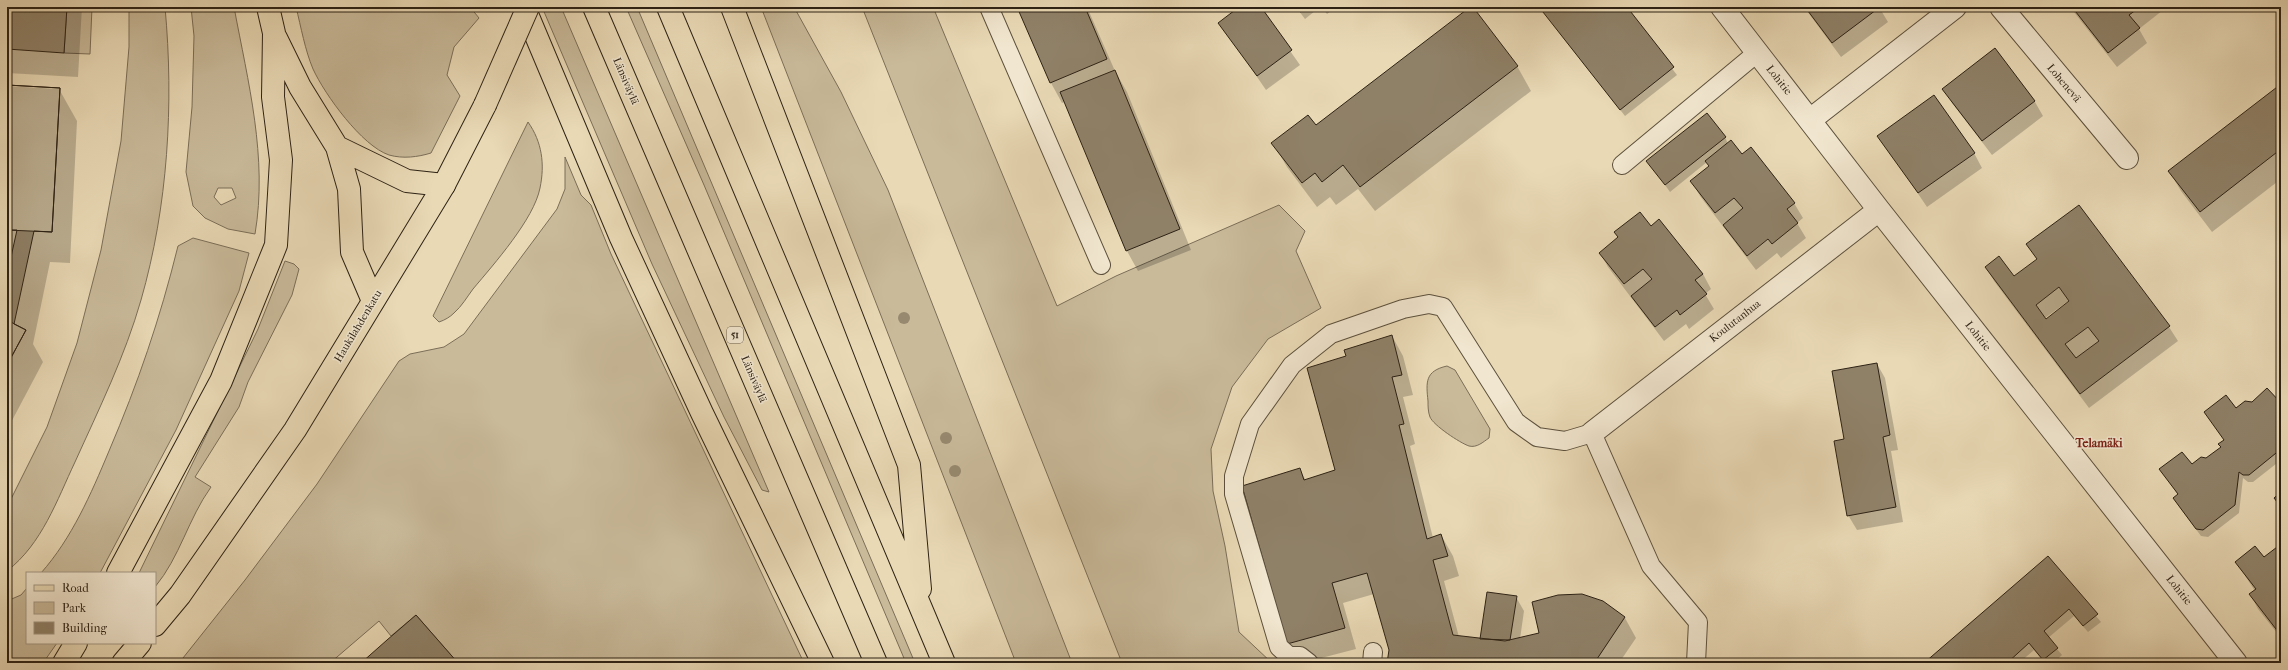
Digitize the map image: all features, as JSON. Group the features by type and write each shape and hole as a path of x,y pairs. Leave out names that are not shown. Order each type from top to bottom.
{"main road":[{"path":"119,572 221,381 276,245 281,160 273,97 274,34 268,7"},
{"path":"524,7 621,238 702,413 823,663"},
{"name":"Haukilahdenkatu","path":"156,624 180,595 295,430 444,185 485,105 528,7"},
{"name":"Länsiväylä","path":"594,7 876,663"},
{"path":"668,7 944,663"},
{"path":"732,7 909,465 922,610"},
{"path":"274,34 300,87 337,147 349,189 352,252 373,301"},
{"path":"337,147 406,181 444,185"},
{"path":"64,663 75,644"}],"street":[{"name":"Lohitie","path":"1722,7 1879,210 2236,663"},
{"path":"1810,120 1955,7"},
{"name":"Lohenevä","path":"2001,7 2127,158"},
{"name":"Koulutanhua","path":"1592,433 1879,210"}],"lane":[{"path":"988,7 1101,265"},
{"path":"1622,165 1758,52"},
{"path":"1309,663 1300,656 1289,656 1280,647 1234,494 1234,476 1250,424 1292,364 1331,334 1403,309 1429,304 1443,307 1516,422 1538,437 1565,440 1592,433 1651,566 1698,622 1696,663"}],"green space":[{"path":"67,7 92,7 90,54 64,53"},
{"path":"129,7 165,7 169,80 166,155 163,192 150,264 135,321 119,362 55,506 30,548 7,571 7,507 47,427 77,343 101,250 121,141 129,47"},
{"path":"191,7 234,7 255,120 258,149 258,206 255,234 228,229 205,218 193,206 186,172 192,107 194,36","holes":["218,188 232,188 236,198 221,205 214,197"]},
{"path":"296,7 470,7 479,18 454,47 447,75 460,96 431,153 410,157 389,155 378,150 356,131 335,105 313,69 305,46"},
{"path":"542,7 561,7 769,492 762,490 724,417 652,264"},
{"path":"626,7 637,7 915,663 906,663 704,185"},
{"path":"761,7 794,7 841,92 888,190 1072,663 1016,663"},
{"path":"862,7 933,7 1057,306 1116,276 1279,205 1305,231 1296,251 1321,308 1268,339 1232,387 1211,449 1213,491 1225,546 1239,632 1272,663 1122,663"},
{"path":"528,122 539,145 542,162 540,188 536,200 522,227 462,304 451,316 439,322 433,316"},
{"path":"565,157 581,195 591,205 611,254 804,663 458,663 416,615 391,636 379,621 330,663 179,663 245,580 317,484 399,361 410,354 444,347 464,334 557,209 565,189"},
{"path":"193,238 249,253 239,291 176,430 101,572 42,572 62,545 80,515 120,426 148,350 164,299 178,246"},
{"path":"285,261 294,264 299,269 292,295 248,382 239,407 195,477 211,487 196,512 178,551 156,586 156,572 139,572 258,329"},
{"path":"1447,366 1455,370 1490,429 1489,438 1482,443 1469,446 1441,429 1430,417 1428,409 1428,378 1434,371"},
{"path":"26,589 26,644 56,644 43,663 7,663 7,601 21,595"}],"building":[{"path":"7,7 67,7 64,53 7,49"},
{"path":"1017,7 1085,7 1107,59 1050,83"},
{"path":"1239,7 1261,7 1292,50 1257,76 1218,23"},
{"path":"1296,7 1307,7 1300,12"},
{"path":"1470,7 1473,7 1518,66 1360,187 1343,165 1322,182 1315,173 1302,183 1271,143 1308,115 1316,125"},
{"path":"1539,7 1627,7 1674,67 1620,110"},
{"path":"1805,7 1880,7 1832,43"},
{"path":"2072,7 2140,7 2129,15 2140,28 2108,53"},
{"path":"1995,48 2035,101 1982,141 1942,89"},
{"path":"1115,70 1180,229 1126,251 1060,92"},
{"path":"2281,84 2281,149 2200,212 2168,171"},
{"path":"7,85 60,88 52,232 34,231 14,324 26,330 7,365 7,275 17,230 7,230"},
{"path":"7,85 60,88 52,232 7,230"},
{"path":"1934,95 1975,153 1918,193 1877,136"},
{"path":"1707,113 1726,137 1665,185 1646,161"},
{"path":"1731,140 1742,154 1751,147 1795,203 1787,209 1798,223 1772,244 1768,239 1747,256 1723,225 1743,208 1734,198 1715,213 1690,181 1709,166 1705,161"},
{"path":"2079,205 2170,326 2080,394 1985,267 1999,256 2014,276 2037,259 2026,244","holes":["2059,287 2069,301 2046,319 2036,305","2088,327 2099,341 2076,358 2065,344"]},
{"path":"1640,212 1651,226 1659,219 1703,274 1695,280 1707,294 1680,315 1677,310 1655,327 1631,296 1652,279 1643,269 1624,284 1599,253 1618,237 1614,232"},
{"path":"7,320 26,330 7,365"},
{"path":"1392,335 1402,375 1392,377 1404,424 1399,425 1427,539 1441,534 1448,556 1433,560 1453,635 1505,641 1539,633 1532,602 1558,595 1582,594 1603,601 1625,617 1597,659 1597,663 1387,663 1389,650 1367,573 1332,583 1345,628 1287,644 1242,486 1300,468 1304,480 1335,470 1307,368 1346,356 1344,350"},
{"path":"1877,363 1890,435 1883,437 1896,507 1847,516 1834,441 1844,439 1832,371"},
{"path":"2267,388 2281,403 2281,449 2249,475 2243,475 2239,472 2235,505 2203,530 2196,529 2173,498 2178,494 2159,469 2182,452 2192,464 2201,457 2206,458 2221,447 2218,444 2224,440 2204,412 2226,395 2236,408 2245,401 2252,402"},
{"path":"2281,492 2281,507 2274,498"},
{"path":"2281,544 2281,632 2279,633 2249,594 2256,589 2235,562 2255,546 2264,557"},
{"path":"2048,556 2098,614 2083,626 2069,609 2044,631 2058,648 2043,660 2029,643 2007,663 1924,663"},
{"path":"1487,592 1517,596 1510,640 1480,639"},
{"path":"416,615 458,663 361,663 387,640"}],"district":[{"name":"Telamäki","path":"2099,443"}]}
